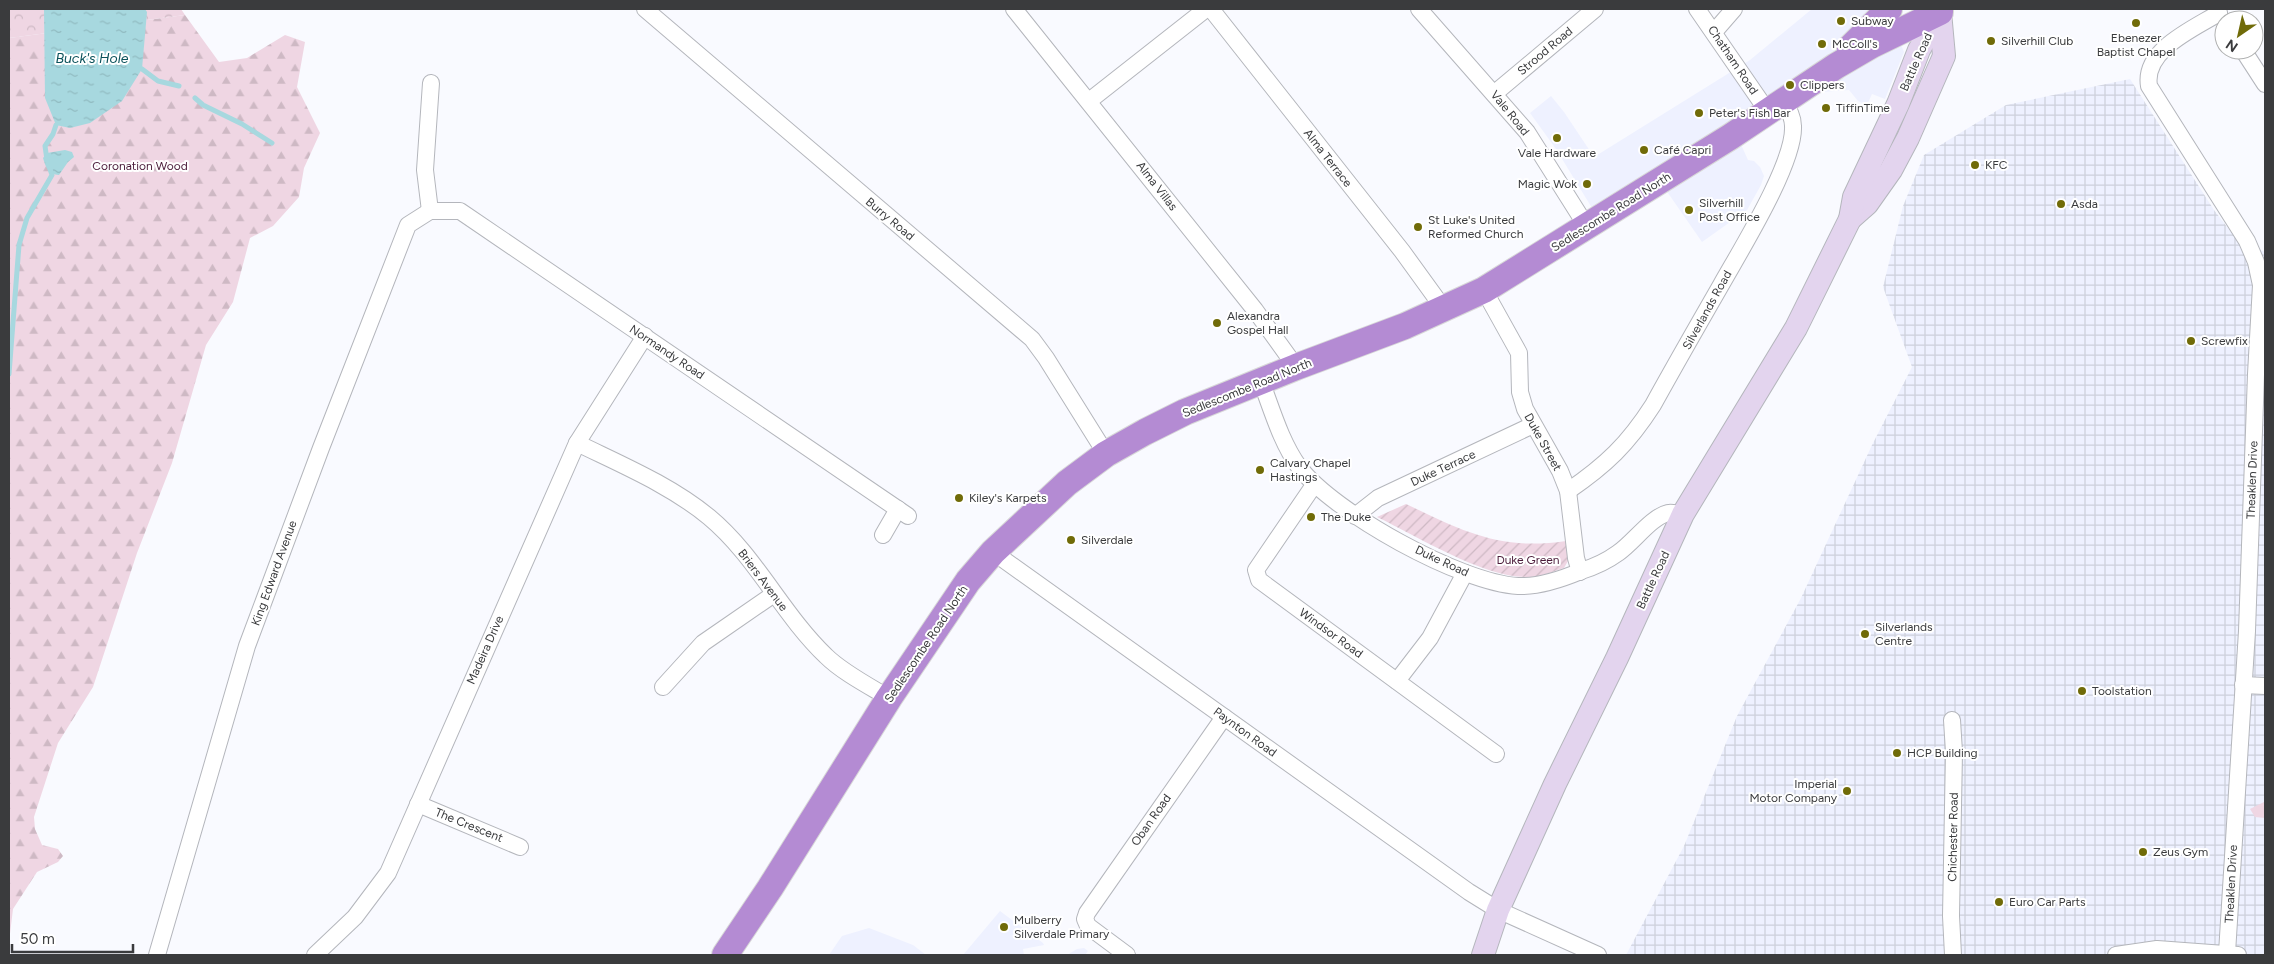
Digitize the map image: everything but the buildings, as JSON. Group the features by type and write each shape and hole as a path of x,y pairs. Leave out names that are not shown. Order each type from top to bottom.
{"highway":[{"path":"1836,66 1853,44 1888,9"},
{"name":"Sedlescombe Road North","path":"725,955 770,888 889,698 963,588 993,552 1068,482 1106,454 1185,412 1444,309 1484,290 1776,107 1836,66 1940,10"}],"main road":[{"name":"Battle Road","path":"1483,955 1498,910 1555,784 1617,658 1683,514 1796,328 1850,219 1854,197 1898,104 1918,50 1940,10"}],"street":[{"name":"Burry Road","path":"645,9 1032,339 1106,454"},
{"name":"Alma Villas","path":"1014,9 1254,310 1296,367"},
{"path":"1089,101 1206,9"},
{"name":"Alma Terrace","path":"1211,9 1407,258 1444,309"},
{"name":"Vale Road","path":"1419,9 1495,93 1527,132 1587,227"},
{"name":"Strood Road","path":"1495,93 1595,9"},
{"name":"Chatham Road","path":"1697,9 1776,107"},
{"path":"1714,32 1734,9"},
{"name":"Theaklen Drive","path":"2214,18 2162,50 2154,58 2148,77 2149,86 2247,242 2256,262 2261,285 2233,954"},
{"path":"2249,60 2265,84"},
{"path":"430,211 425,170 431,83"},
{"name":"Silverlands Road","path":"1568,491 1613,458 1636,432 1754,226 1789,151 1794,128 1791,114 1776,107"},
{"name":"Normandy Road","path":"430,211 460,211 903,512 882,535"},
{"name":"King Edward Avenue","path":"157,955 247,646 400,244 408,225 430,211"},
{"name":"Duke Street","path":"1484,290 1519,353 1520,392 1526,409 1560,471 1568,491 1576,558 1580,572"},
{"name":"Madeira Drive","path":"315,955 355,917 388,873 577,443 645,336"},
{"name":"Duke Road","path":"1261,381 1282,436 1298,466 1314,485 1355,516 1396,540 1465,573 1485,580 1521,586 1546,583 1580,572 1619,552 1659,516 1669,512 1683,514"},
{"name":"Duke Terrace","path":"1355,516 1378,498 1534,425"},
{"name":"Briers Avenue","path":"577,443 673,491 710,518 747,556 774,594 827,657 889,698"},
{"name":"Windsor Road","path":"1314,485 1256,570 1259,580 1496,754"},
{"name":"Paynton Road","path":"993,552 1469,892 1498,910 1598,955"},
{"path":"1397,681 1430,638 1465,573"},
{"path":"663,687 703,643 774,594"},
{"path":"2243,685 2265,686"},
{"name":"Oban Road","path":"1127,955 1088,926 1085,920 1086,913 1224,717"},
{"name":"Chichester Road","path":"1952,720 1954,752 1951,916 1953,955"},
{"name":"The Crescent","path":"418,804 520,847"},
{"path":"2116,955 2157,949 2233,954"}],"shaded area":[{"path":"1812,9 1886,9 1904,52 1885,99 1872,94 1867,105 1858,101 1849,90 1821,92 1739,140 1748,160 1754,161 1760,167 1764,176 1761,185 1747,210 1702,242 1652,170 1592,208 1556,149 1530,113 1551,96 1594,157 1750,60"},
{"path":"2130,79 2214,210 2237,240 2265,252 2265,955 1626,955 1684,846 1737,716 1801,598 1872,445 1912,367 1883,287 1903,206 1924,155 2006,105"},
{"name":"Mulberry Silverdale Primary","path":"1000,911 1044,945 1023,949 1024,955 963,955"},
{"path":"869,928 913,945 926,955 829,955 842,936"},
{"name":"Mulberry Silverdale Primary","path":"1084,948 1088,951 1085,955 1067,955 1077,949"}],"green space":[{"path":"9,9 181,9 185,15 9,38"},
{"name":"Coronation Wood","path":"185,15 219,62 247,58 285,35 305,42 297,87 320,133 304,168 299,197 273,226 250,238 233,302 206,345 172,463 137,553 93,687 58,743 34,817 35,829 42,845 58,849 63,856 58,862 37,872 13,909 9,942 9,38"},
{"name":"Duke Green","path":"1406,504 1446,523 1501,541 1543,543 1566,541 1568,542 1568,561 1564,568 1534,577 1512,576 1473,564 1377,517"},
{"path":"2264,802 2265,818 2255,817 2250,809"}],"water":[{"name":"Buck's Hole","path":"44,9 145,9 147,12 142,69 122,101 90,123 70,128 56,125 45,98"},
{"path":"65,150 72,152 74,157 59,175 50,172 46,168 43,158 47,153"}],"waterway":[{"path":"142,69 158,81 179,86"},
{"path":"195,98 203,105 242,124 272,143"},
{"path":"47,160 45,146 53,134 56,125"},
{"path":"9,374 19,245 27,218 52,175 50,169"}],"place":[{"name":"Subway","path":"1841,21"},
{"name":"Ebenezer Baptist Chapel","path":"2136,23"},
{"name":"Silverhill Club","path":"1991,41"},
{"name":"McColl's","path":"1822,44"},
{"name":"Clippers","path":"1790,85"},
{"name":"TiffinTime","path":"1826,108"},
{"name":"Peter's Fish Bar","path":"1699,113"},
{"name":"Vale Hardware","path":"1557,138"},
{"name":"Café Capri","path":"1644,150"},
{"name":"KFC","path":"1975,165"},
{"name":"Magic Wok","path":"1587,184"},
{"name":"Asda","path":"2061,204"},
{"name":"Silverhill Post Office","path":"1689,210"},
{"name":"St Luke's United Reformed Church","path":"1418,227"},
{"name":"Alexandra Gospel Hall","path":"1217,323"},
{"name":"Screwfix","path":"2191,341"},
{"name":"Calvary Chapel Hastings","path":"1260,470"},
{"name":"Kiley's Karpets","path":"959,498"},
{"name":"The Duke","path":"1311,517"},
{"name":"Silverdale","path":"1071,540"},
{"name":"Silverlands Centre","path":"1865,634"},
{"name":"Toolstation","path":"2082,691"},
{"name":"HCP Building","path":"1897,753"},
{"name":"Imperial Motor Company","path":"1847,791"},
{"name":"Zeus Gym","path":"2143,852"},
{"name":"Euro Car Parts","path":"1999,902"},
{"name":"Mulberry Silverdale Primary","path":"1004,927"}]}
